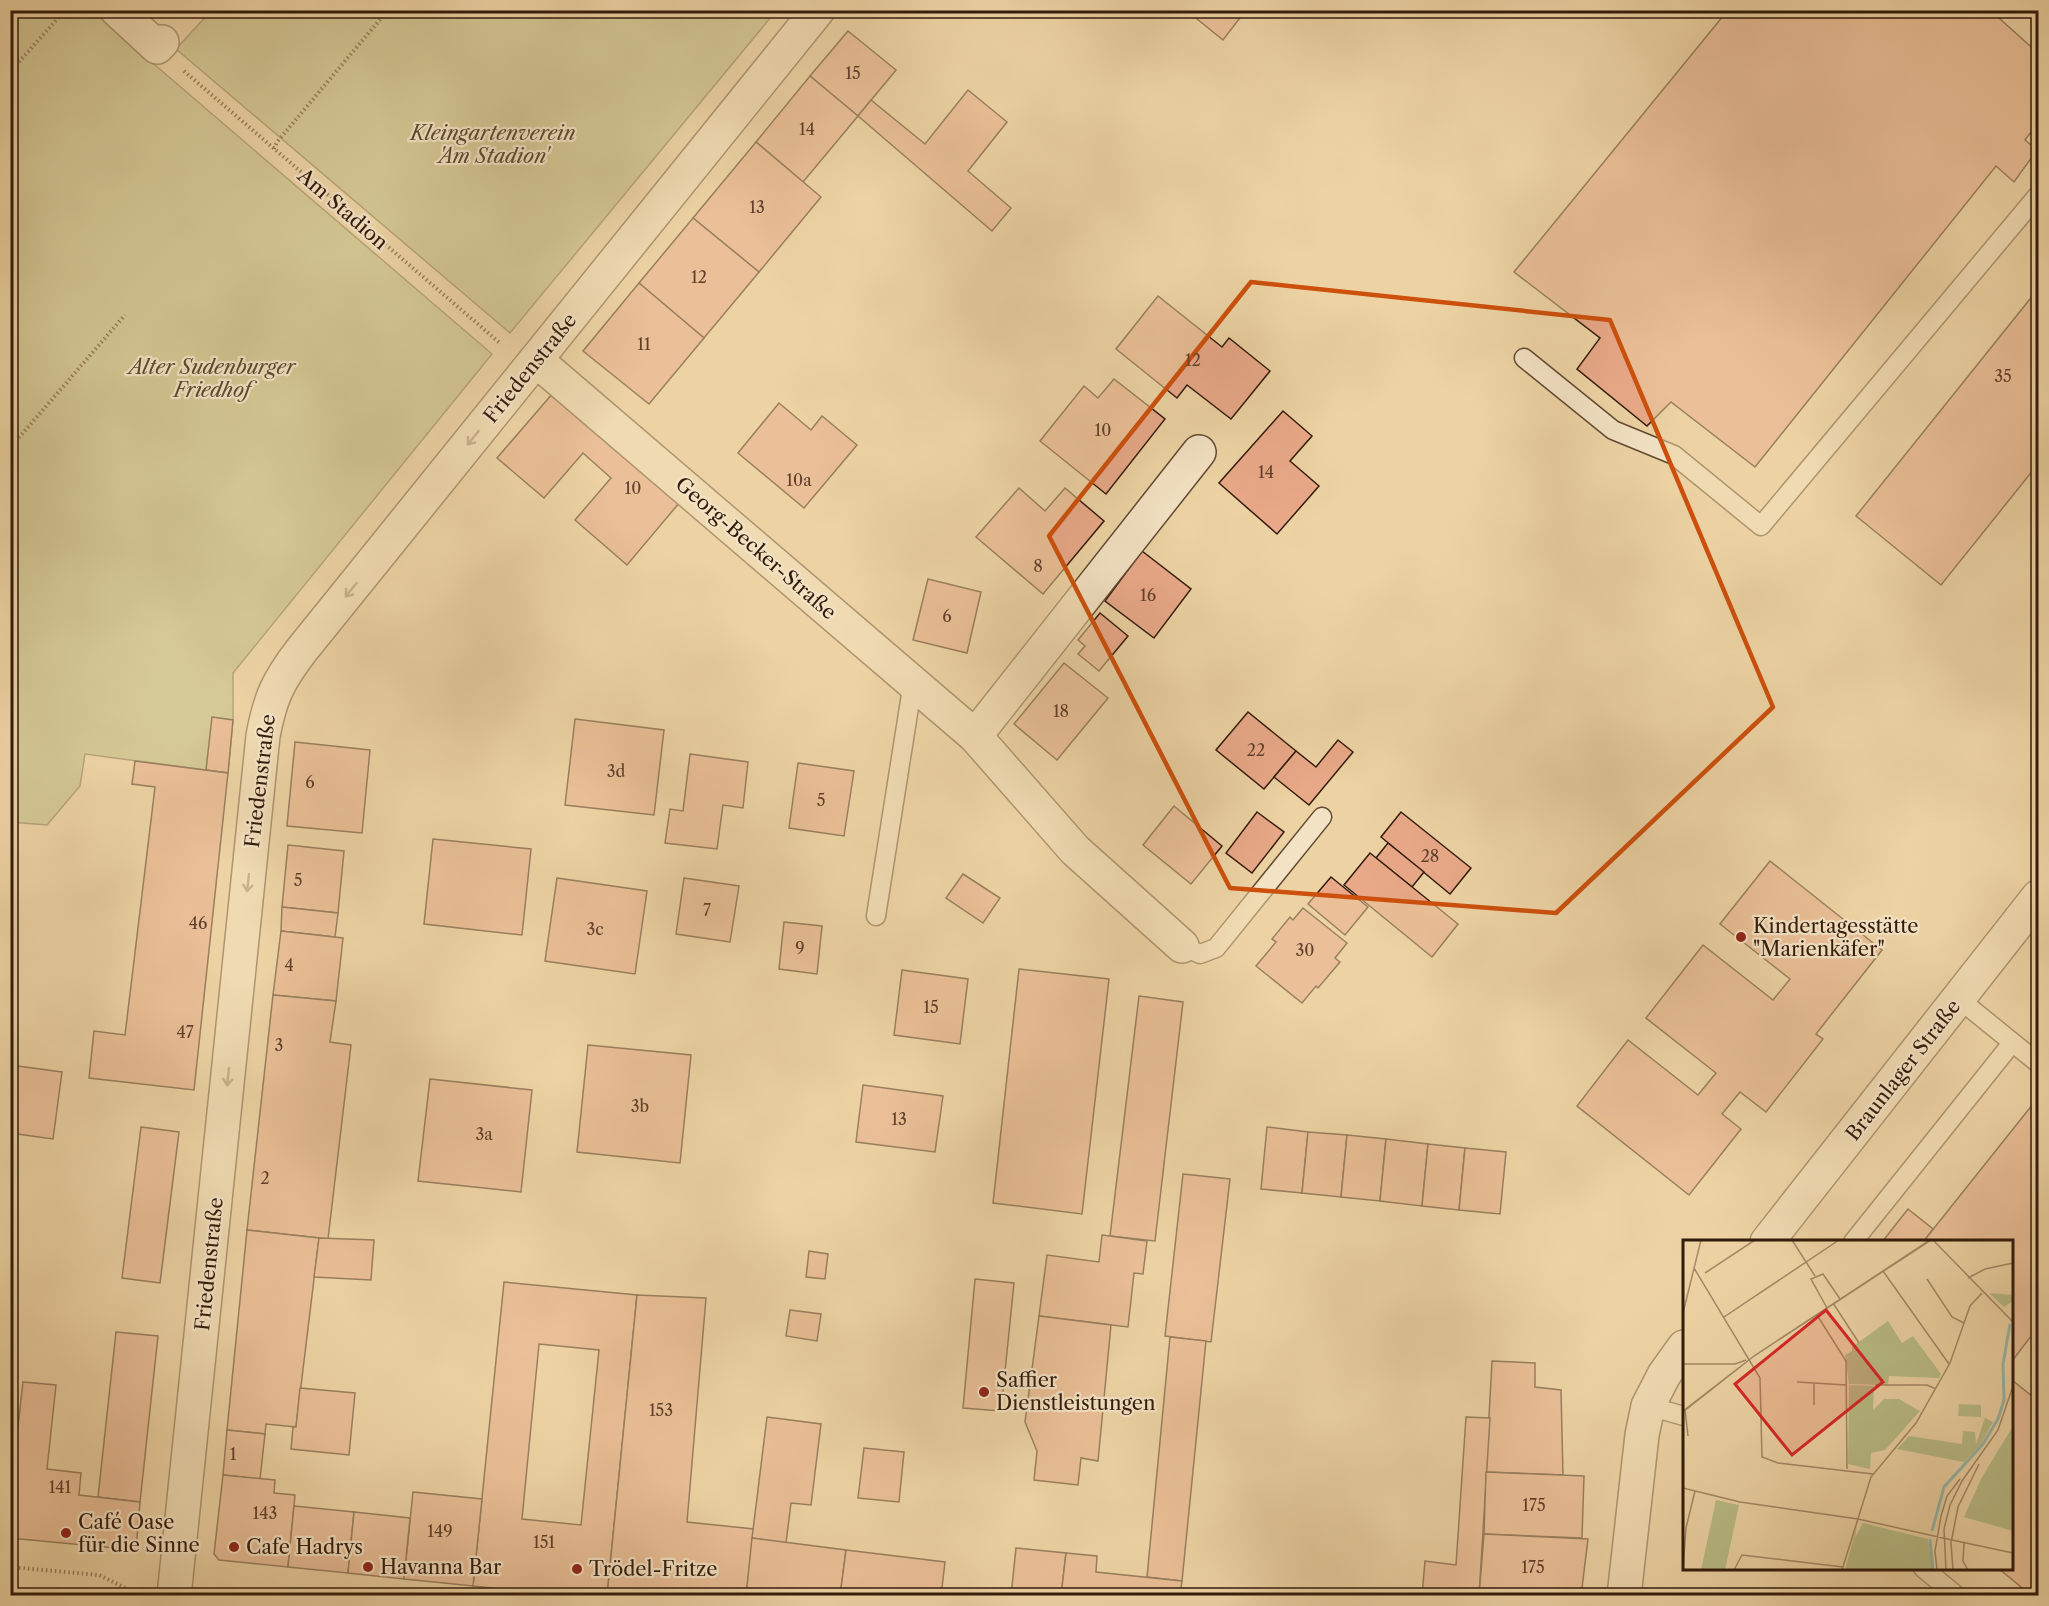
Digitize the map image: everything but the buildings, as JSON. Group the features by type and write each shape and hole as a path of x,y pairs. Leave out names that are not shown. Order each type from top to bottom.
{"street":[{"path":"117,10 159,44"},
{"name":"Friedenstraße","path":"174,1596 263,736 270,703 280,681 302,651 818,10"},
{"name":"Georg-Becker-Straße","path":"536,360 975,736 1075,850 1182,946"},
{"path":"975,736 1199,452"},
{"name":"Braunlager Straße","path":"1769,1240 2038,897"},
{"path":"1623,1596 1642,1435 1648,1406 1664,1375 1683,1348"}],"lane":[{"path":"1524,358 1614,430 1674,455 1761,526 2038,195"},
{"path":"876,916 913,681"},
{"path":"1182,946 1200,954 1216,948 1322,816"},
{"path":"1959,999 2038,1064"},
{"path":"1855,1240 2012,1043"},
{"path":"1648,1406 1683,1416"},
{"path":"1924,1570 1957,1596"}],"path":[{"path":"274,149 277,142 388,10"},
{"path":"10,72 58,17"},
{"name":"Am Stadion","path":"159,44 274,149 498,343 536,360"},
{"path":"10,448 125,315"},
{"path":"10,1567 99,1575 140,1596"},
{"path":"330,1596 337,1596"}],"highlighted area":[{"path":"1251,282 1610,320 1773,707 1556,913 1230,888 1049,536"}],"green space":[{"name":"Alter Sudenburger Friedhof","path":"10,11 92,11 492,354 233,673 233,720 228,773 85,754 80,786 47,825 10,822"},
{"name":"Kleingartenverein 'Am Stadion'","path":"211,11 776,11 510,333 176,49"}],"place":[{"name":"Kindertagesstätte \"Marienkäfer\"","path":"1741,937"},
{"name":"Saffier Dienstleistungen","path":"984,1392"},
{"name":"Café Oase für die Sinne","path":"66,1533"},
{"name":"Cafe Hadrys","path":"234,1547"},
{"name":"Havanna Bar","path":"368,1567"},
{"name":"Trödel-Fritze","path":"577,1569"}]}
